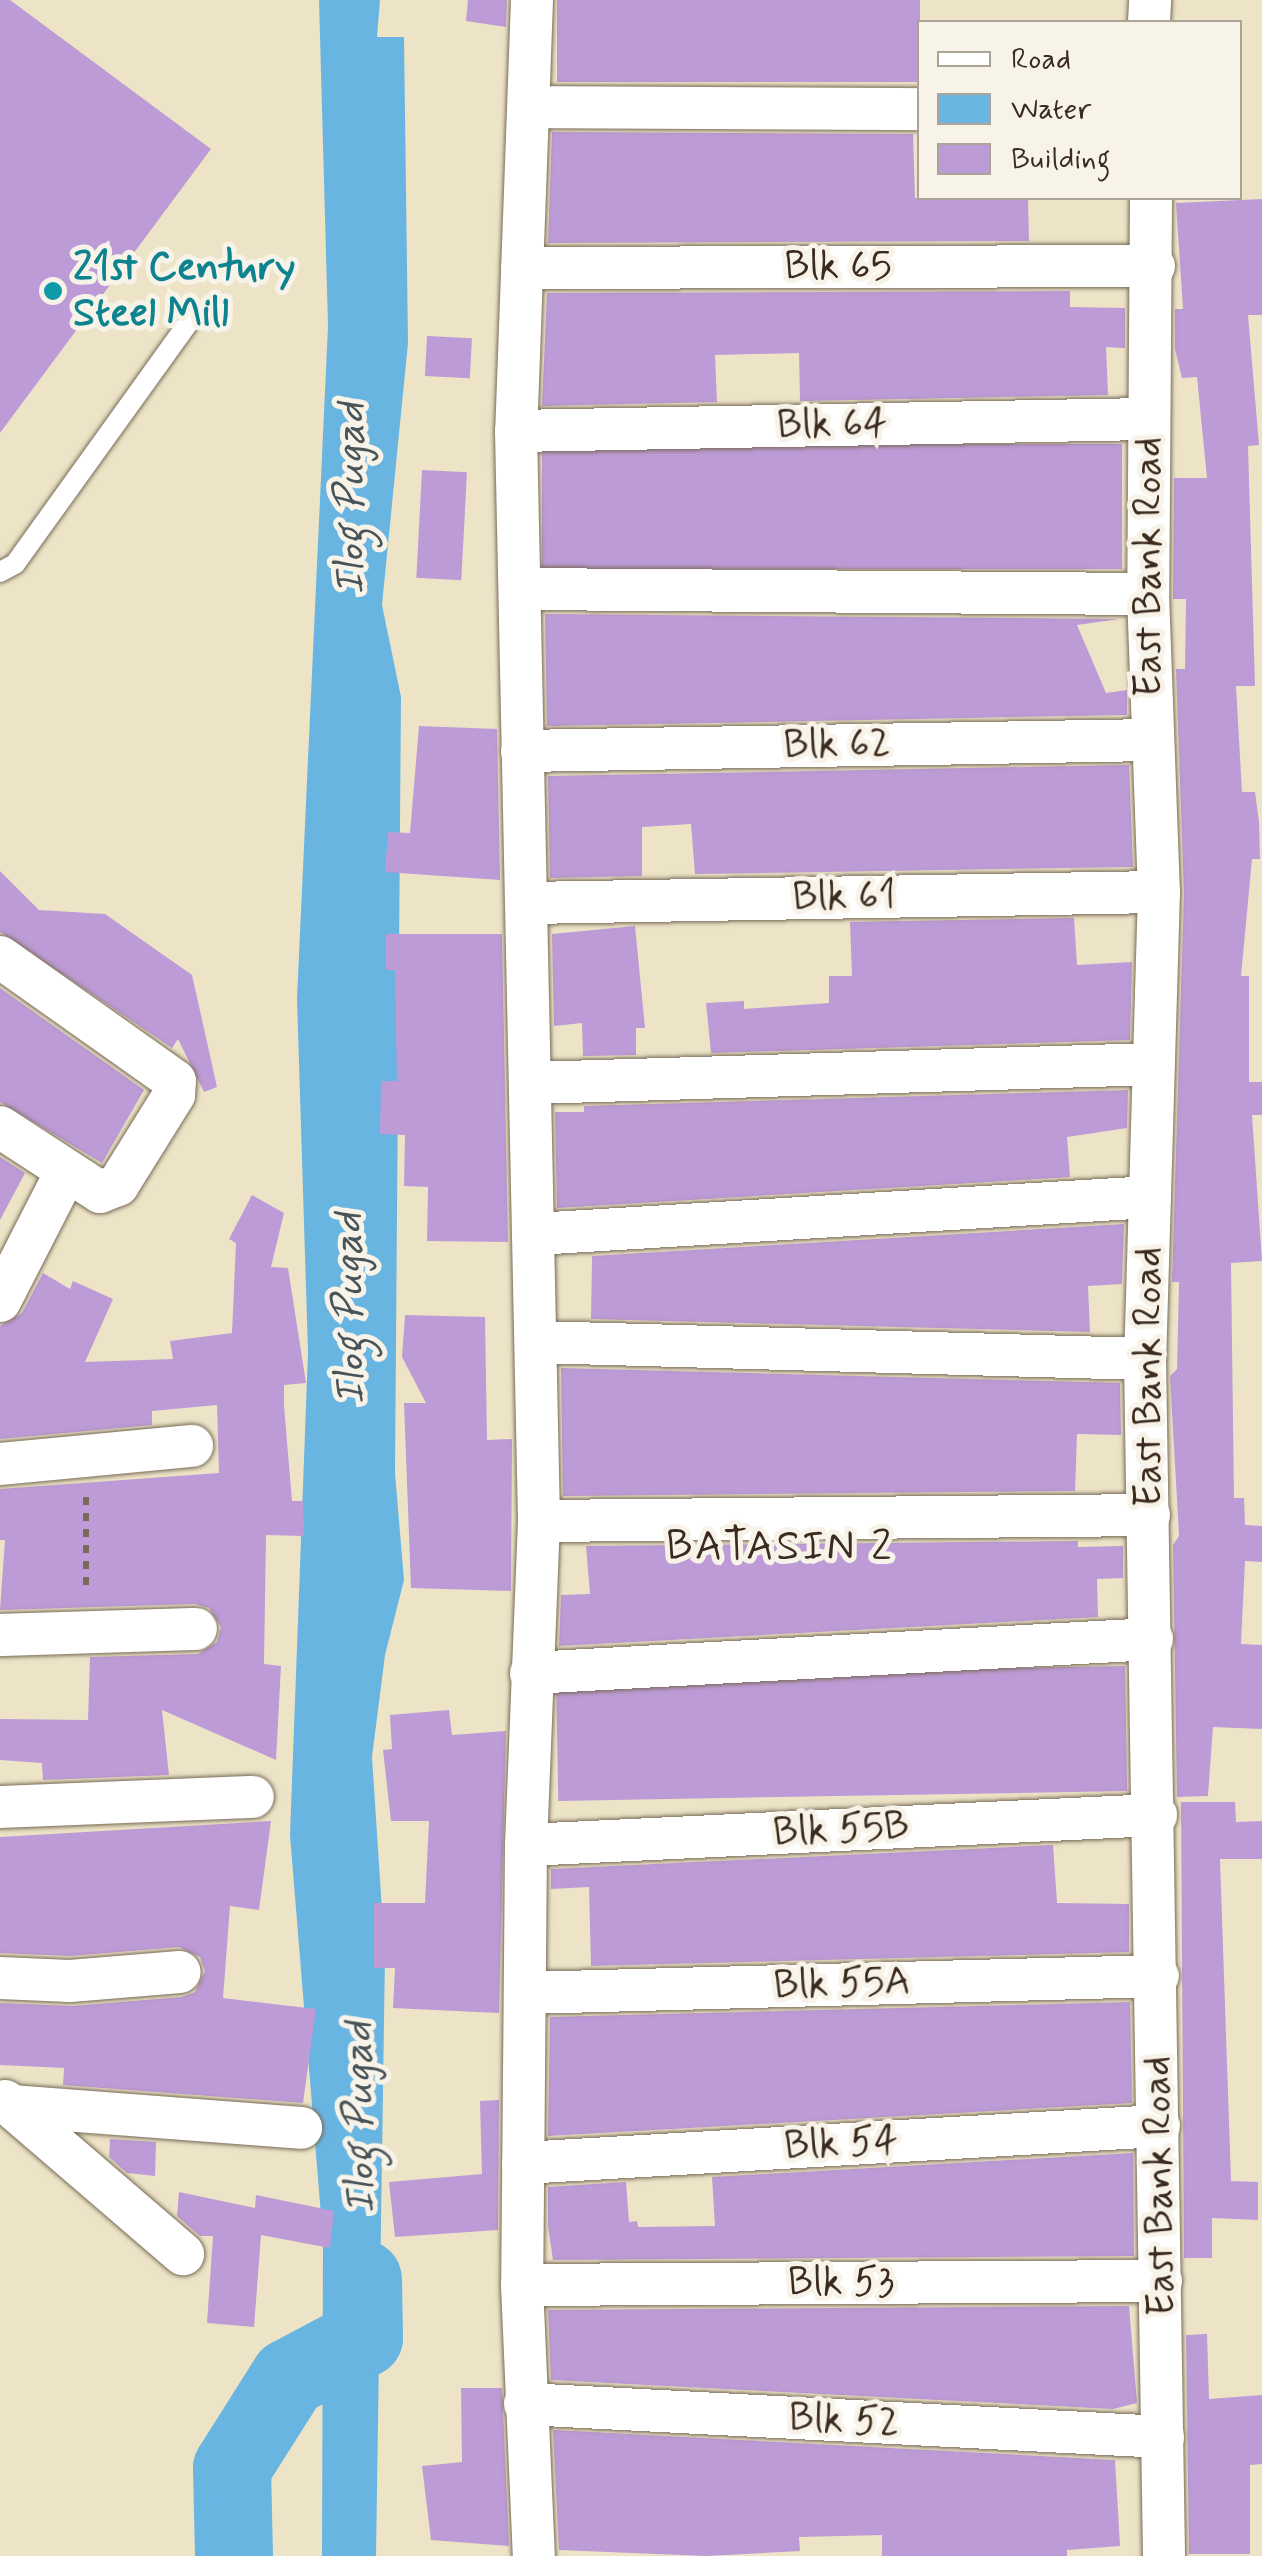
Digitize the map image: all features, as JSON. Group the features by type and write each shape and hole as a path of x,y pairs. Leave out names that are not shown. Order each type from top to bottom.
{"street":[{"path":"532,0 532,108 516,431 524,589 522,751 533,1084 539,1521 526,1845 522,2285 524,2404 534,2556"},
{"path":"532,108 917,109"},
{"name":"East Bank Road","path":"1151,200 1154,266 1148,420 1148,594 1159,892 1145,1359 1156,1815 1164,2556"},
{"name":"Blk 65","path":"522,268 1154,266"},
{"name":"Blk 64","path":"516,431 1148,420"},
{"path":"524,589 1148,594"},
{"name":"Blk 62","path":"522,751 1151,740"},
{"name":"Blk 61","path":"528,903 1159,892"},
{"path":"0,956 175,1081 174,1095 118,1186 100,1192 65,1174 0,1127"},
{"path":"533,1084 1154,1064"},
{"path":"0,1301 10,1252 65,1174"},
{"path":"535,1234 1150,1197"},
{"path":"536,1342 1145,1359"},
{"path":"0,1464 192,1446"},
{"path":"539,1521 1149,1514"},
{"path":"0,1635 196,1629"},
{"path":"531,1673 1152,1639"},
{"path":"0,1808 253,1796"},
{"name":"Blk 55B","path":"526,1845 1156,1815"},
{"path":"0,1978 70,1981 180,1972"},
{"name":"Blk 55A","path":"526,1993 1158,1976"},
{"path":"6,2102 301,2128"},
{"path":"6,2102 183,2254"},
{"name":"Blk 54","path":"523,2163 1159,2126"},
{"name":"Blk 53","path":"522,2285 1161,2281"},
{"name":"Blk 52","path":"524,2404 1163,2437"}],"lane":[{"path":"0,572 15,564 188,323"}],"path":[{"path":"84,1458 86,1630"}],"water":[{"path":"319,0 380,0 377,37 404,37 408,343 382,605 401,697 395,1473 404,1580 385,1655 372,1757 385,1956 376,2556 322,2556 323,2240 290,1835 308,1352 297,998 328,326"}],"building":[{"name":"21st Century Steel Mill","path":"0,0 10,0 211,149 0,433"},
{"path":"468,0 507,0 506,27 466,21"},
{"path":"557,0 920,0 917,82 557,82"},
{"path":"552,132 913,134 917,200 1028,200 1029,241 548,243"},
{"path":"1262,199 1262,315 1248,315 1259,445 1248,446 1255,686 1236,686 1242,792 1255,792 1259,822 1260,859 1252,859 1241,976 1249,976 1249,1082 1262,1082 1262,1115 1252,1115 1262,1261 1231,1263 1234,1498 1244,1498 1245,1525 1262,1526 1262,1562 1245,1561 1241,1644 1262,1645 1262,1729 1213,1727 1208,1796 1177,1797 1173,1545 1179,1536 1170,1376 1177,1369 1179,1282 1172,1282 1184,893 1176,669 1185,669 1186,599 1173,599 1174,478 1207,478 1197,377 1182,378 1175,349 1175,309 1183,309 1176,203"},
{"path":"1070,291 1070,307 1125,308 1125,348 1106,347 1108,395 800,401 799,353 715,355 717,402 542,406 547,293"},
{"path":"427,336 472,338 470,378 425,376"},
{"path":"542,444 1122,444 1122,569 542,569"},
{"path":"422,470 467,472 461,580 416,578"},
{"path":"545,614 1119,619 1077,625 1106,693 1127,690 1127,715 547,726"},
{"path":"419,726 497,729 500,880 385,872 388,832 410,833"},
{"path":"1129,765 1133,867 695,874 691,824 642,827 642,876 550,878 548,776"},
{"path":"0,871 39,910 105,914 192,975 217,1087 204,1092 178,1039 172,1048 0,932"},
{"path":"1074,918 1077,965 1132,962 1130,1040 711,1053 706,1003 744,1001 744,1009 829,1003 829,976 852,976 850,922"},
{"path":"635,926 645,1028 636,1028 636,1055 583,1056 582,1023 554,1026 552,934"},
{"path":"386,934 502,934 508,1242 427,1241 428,1187 404,1186 405,1135 380,1134 381,1081 397,1081 395,970 386,970"},
{"path":"0,988 144,1090 102,1163 0,1102"},
{"path":"1128,1090 1127,1128 1067,1137 1070,1177 557,1208 555,1112 584,1112 584,1106"},
{"path":"0,1157 25,1173 0,1220"},
{"path":"252,1195 284,1213 271,1267 288,1268 306,1383 284,1385 292,1501 303,1501 304,1536 266,1535 264,1664 281,1666 276,1760 162,1710 169,1775 43,1780 42,1763 0,1760 0,1719 88,1720 90,1657 198,1654 217,1642 221,1627 209,1608 195,1604 0,1610 5,1540 0,1540 0,1489 219,1473 217,1405 152,1411 152,1425 0,1439 0,1326 22,1313 43,1273 70,1289 73,1281 113,1299 85,1362 173,1359 170,1341 232,1333 236,1243 229,1239"},
{"path":"1124,1224 1122,1284 1088,1286 1090,1332 591,1319 592,1256"},
{"path":"405,1315 485,1317 487,1440 512,1439 511,1591 411,1588 404,1403 426,1403 402,1357"},
{"path":"561,1368 1120,1383 1121,1435 1077,1434 1075,1491 563,1496"},
{"path":"1078,1541 1078,1547 1123,1546 1123,1578 1097,1579 1098,1617 559,1646 561,1595 590,1594 586,1546"},
{"path":"1125,1666 1127,1791 558,1801 556,1676"},
{"path":"449,1710 452,1735 506,1731 499,2013 393,2008 395,1968 374,1968 374,1903 425,1903 429,1821 391,1821 383,1750 392,1749 390,1715"},
{"path":"1181,1802 1235,1802 1236,1822 1262,1821 1262,1859 1220,1859 1231,2181 1258,2182 1258,2220 1212,2218 1212,2258 1184,2258"},
{"path":"271,1821 259,1910 230,1906 223,1998 316,2009 303,2103 63,2085 64,2068 0,2065 0,2003 72,2006 182,1997 195,1992 205,1971 200,1957 179,1947 70,1956 0,1953 0,1837"},
{"path":"1053,1845 1057,1903 1129,1904 1129,1952 591,1966 589,1887 551,1889 551,1869"},
{"path":"1130,2002 1132,2103 548,2136 550,2017"},
{"path":"499,2100 498,2230 395,2237 389,2182 482,2174 480,2101"},
{"path":"110,2139 156,2142 155,2176 127,2173 109,2157"},
{"path":"1133,2153 1134,2256 553,2260 548,2187 626,2182 629,2222 637,2221 638,2227 715,2226 712,2177"},
{"path":"179,2192 255,2208 256,2195 334,2211 330,2248 261,2235 254,2327 207,2323 213,2236 200,2236 177,2216"},
{"path":"1129,2306 1137,2403 1113,2409 551,2380 548,2310"},
{"path":"1207,2334 1209,2399 1262,2395 1262,2464 1250,2465 1250,2554 1189,2554 1186,2335"},
{"path":"461,2388 502,2388 509,2546 431,2540 422,2466 462,2462"},
{"path":"553,2430 1115,2460 1120,2546 1067,2550 1067,2556 882,2556 882,2535 799,2537 800,2551 706,2556 559,2550"}],"waterway":[{"name":"Ilog Pugad","path":"234,2556 232,2468 289,2378 364,2338 363,2279"}],"place":[{"name":"21st Century Steel Mill","path":"53,291"}],"district":[{"name":"BATASIN 2","path":"780,1548"}]}
